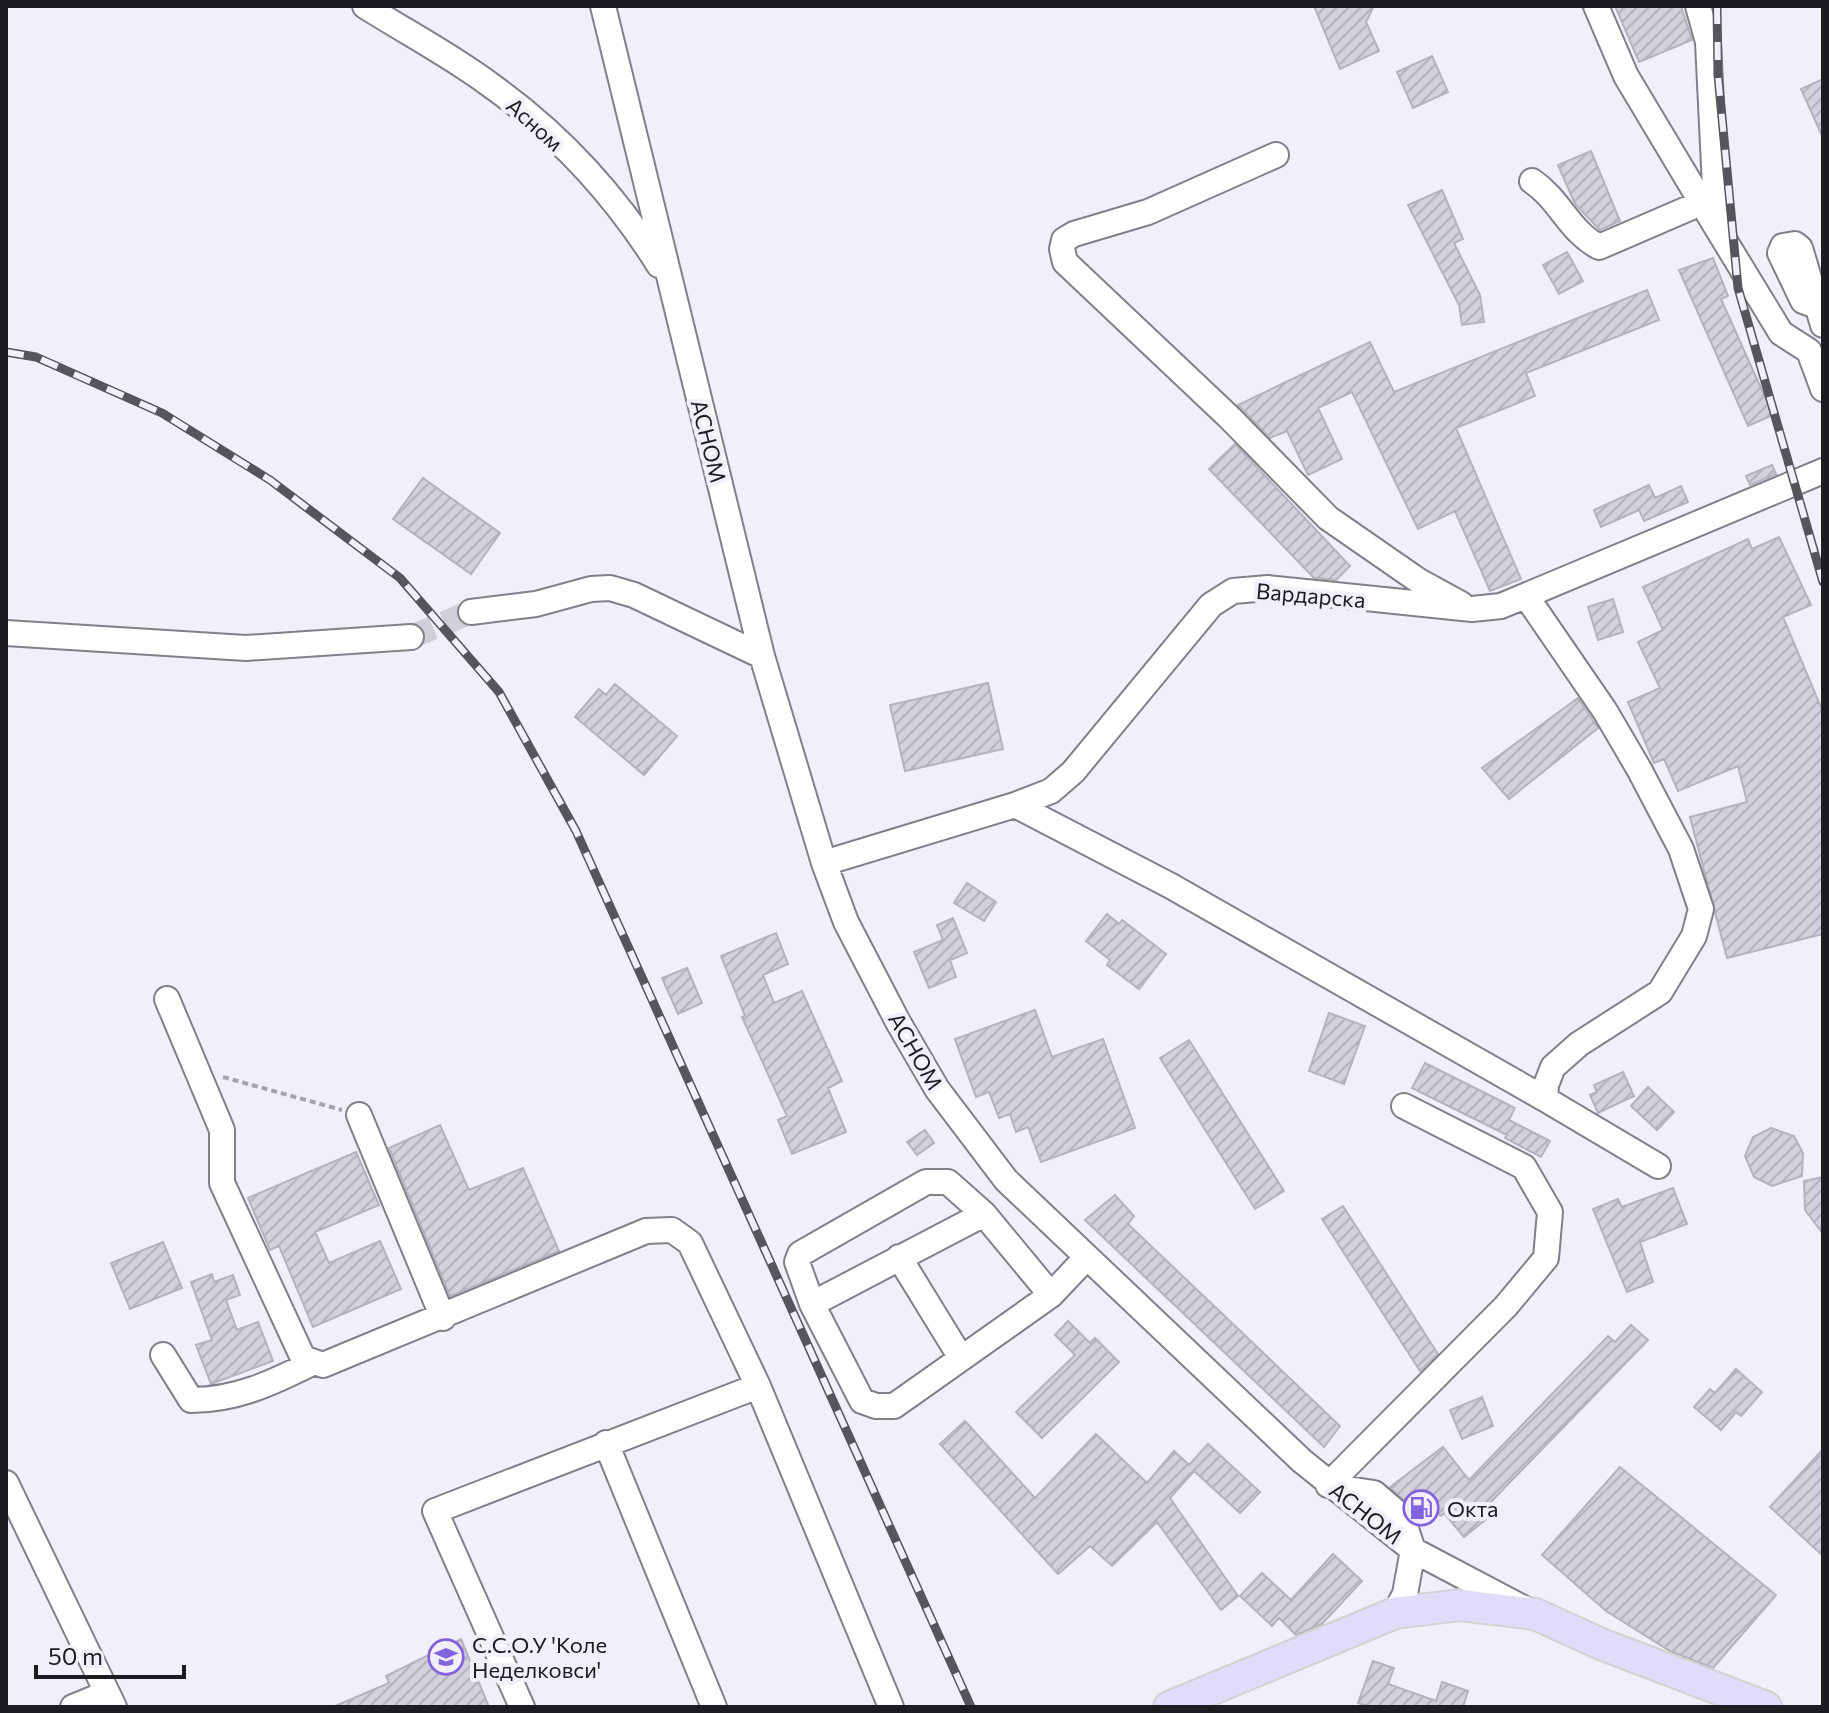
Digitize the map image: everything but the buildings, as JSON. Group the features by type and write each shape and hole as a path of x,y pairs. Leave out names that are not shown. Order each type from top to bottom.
{"main road":[{"path":"1169,1707 1395,1613 1460,1605 1535,1614"},
{"name":"АСНОМ","path":"1535,1614 1748,1704"}],"street":[{"name":"Асном","path":"365,6 490,84 532,118 617,202 669,281"},
{"name":"АСНОМ","path":"603,6 762,656 824,863 846,922 937,1089 1006,1180 1328,1485 1413,1550 1535,1614"},
{"path":"1596,6 1626,76 1781,333 1816,348 1823,389"},
{"path":"1698,6 1708,42 1717,228"},
{"path":"1276,155 1148,212 1074,234 1064,240 1062,249 1065,262 1229,417 1328,518 1419,581 1472,609"},
{"path":"1532,181 1549,192 1581,238 1599,247 1701,203"},
{"name":"Вардарска","path":"824,863 1015,805 1051,791 1073,772 1211,605 1233,591 1268,588 1472,609 1501,606 1823,471"},
{"path":"471,612 536,604 591,589 610,588 634,595 762,656"},
{"path":"1526,596 1605,711 1639,769 1681,849 1701,909 1694,936 1660,992 1579,1044 1553,1067 1545,1099"},
{"path":"6,633 246,648 411,637"},
{"path":"1015,805 1184,893 1658,1166"},
{"path":"167,999 222,1130 222,1183 303,1358 312,1363 323,1365 443,1318 646,1231 672,1230 690,1243 758,1386 891,1707"},
{"path":"1328,1485 1506,1306 1546,1258 1550,1212 1524,1167 1404,1106"},
{"path":"359,1115 443,1318"},
{"path":"1051,1295 984,1214 948,1182 926,1182 800,1254 798,1271 812,1304 862,1401 876,1406 894,1406 1051,1295 1087,1257"},
{"path":"812,1304 984,1214"},
{"path":"899,1257 961,1358"},
{"path":"163,1355 191,1400 218,1400 266,1387 312,1363"},
{"path":"522,1707 435,1511 758,1386"},
{"path":"606,1443 714,1707"},
{"path":"6,1483 110,1700 73,1707"},
{"path":"1395,1613 1405,1594 1413,1550"}],"path":[{"path":"197,1070 359,1115"}],"tunnel":[{"path":"411,637 471,612"}],"railway":[{"path":"1717,6 1718,75 1738,288 1823,582"},
{"path":"6,352 36,357 162,413 270,480 400,578 499,692 576,831 971,1707"}],"place":[{"name":"Окта","path":"1421,1508"},
{"name":"С.С.О.У 'Коле Неделковси'","path":"446,1657"}]}
